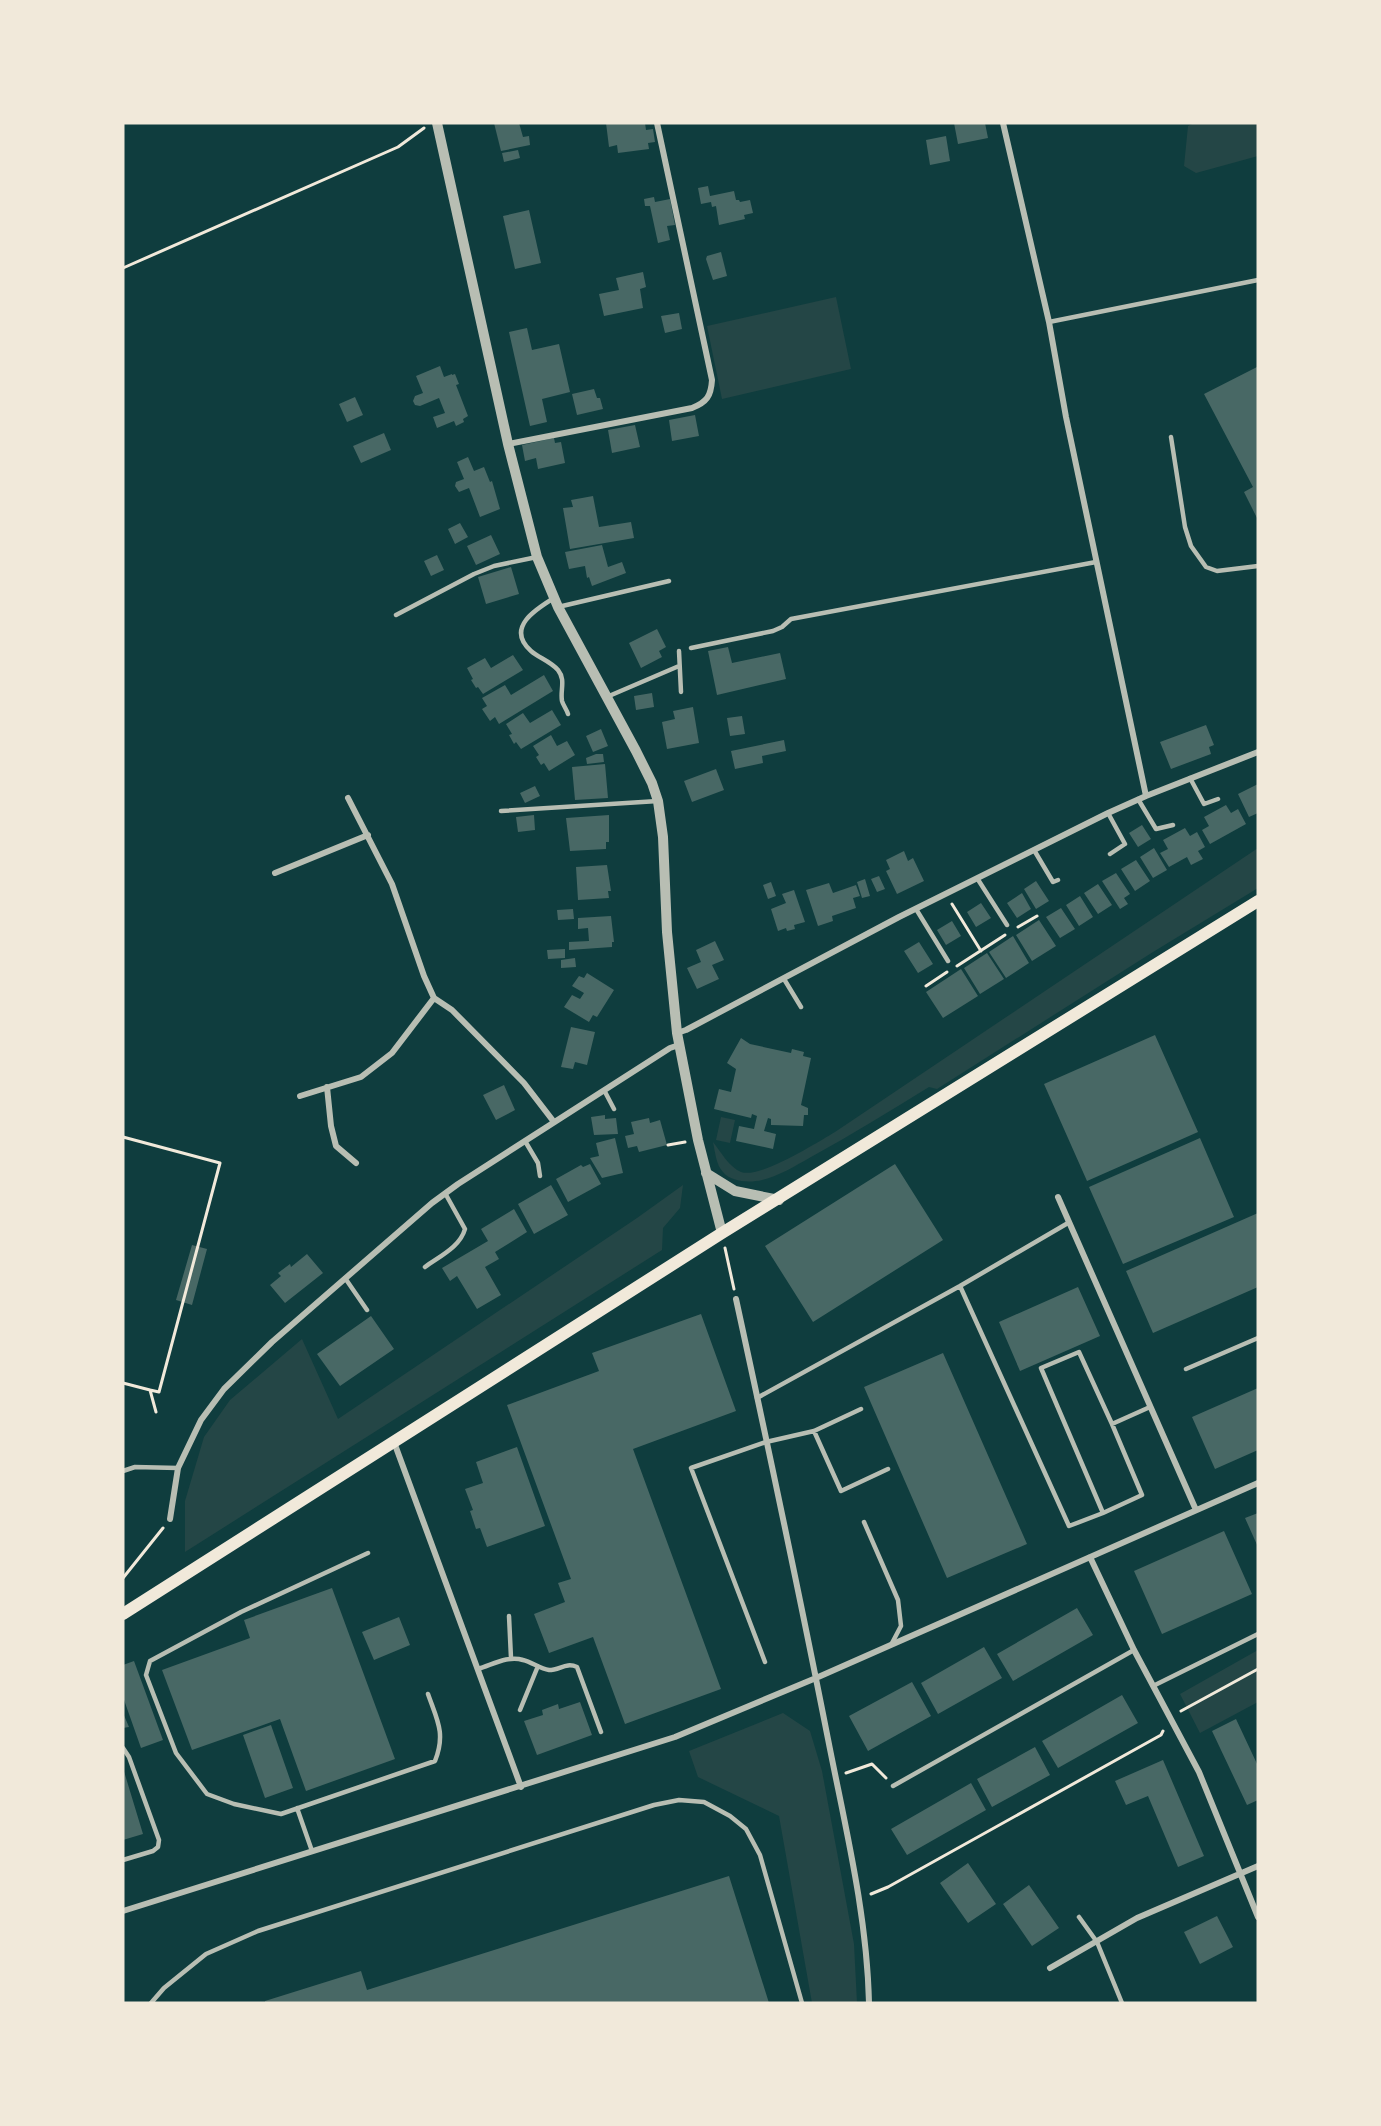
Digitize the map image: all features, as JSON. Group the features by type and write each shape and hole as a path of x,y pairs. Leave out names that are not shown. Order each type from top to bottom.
{"main road":[{"path":"123,1614 722,1233 1258,901"}],"street":[{"path":"508,444 692,408 705,402 711,393 712,380 657,123"},
{"path":"1003,123 1049,322 1066,417 1146,796"},
{"path":"437,124 508,444 537,557 556,602 652,783 658,801 663,837 667,932 677,1033 706,1173 722,1233"},
{"path":"677,1033 1108,813 1258,752"},
{"path":"348,798 392,884 434,998 452,1010 525,1083 554,1122"},
{"path":"275,873 368,835"},
{"path":"300,1096 361,1077 392,1053 434,998"},
{"path":"170,1519 178,1468 201,1420 224,1389 272,1342 445,1193 670,1048 679,1045"},
{"path":"327,1087 331,1126 336,1146 356,1163"},
{"path":"706,1173 735,1191 778,1200"},
{"path":"1058,1197 1196,1510"},
{"path":"736,1299 836,1777 865,1943 869,2003"},
{"path":"394,1442 521,1787"},
{"path":"123,1911 675,1737 891,1646 1258,1483"},
{"path":"1090,1557 1134,1650 1199,1772 1258,1917"},
{"path":"1050,1968 1137,1918 1258,1866"}],"lane":[{"path":"1049,322 1258,280"},
{"path":"1171,437 1180,503 1191,546 1206,567 1217,570 1258,566"},
{"path":"396,615 474,574 537,557"},
{"path":"691,648 773,631 791,620 1096,562"},
{"path":"568,714 562,702 562,677 557,669 529,649 523,640 521,629 524,621 531,612 556,602 669,581"},
{"path":"679,651 681,692"},
{"path":"606,697 678,666"},
{"path":"1190,778 1204,804 1218,799"},
{"path":"1138,799 1156,829 1173,825"},
{"path":"501,810 658,801"},
{"path":"1108,813 1125,844 1110,854"},
{"path":"1034,850 1053,882 1058,880"},
{"path":"977,878 1007,925"},
{"path":"916,909 948,961"},
{"path":"784,979 801,1008"},
{"path":"604,1090 614,1109"},
{"path":"525,1141 538,1163 540,1176"},
{"path":"425,1267 455,1246 462,1238 465,1229 445,1193"},
{"path":"757,1398 960,1286 1068,1223"},
{"path":"345,1278 367,1310"},
{"path":"960,1286 1069,1526 1103,1513 1142,1495 1079,1352 1041,1368 1103,1513"},
{"path":"1186,1369 1258,1338"},
{"path":"1112,1424 1150,1407"},
{"path":"765,1662 691,1468 766,1442 814,1431 861,1409"},
{"path":"814,1431 841,1491 888,1469"},
{"path":"123,1471 135,1467 178,1468"},
{"path":"864,1522 898,1600 901,1626 891,1646"},
{"path":"368,1553 241,1612 150,1661 146,1675 176,1753 207,1794 234,1804 281,1814 435,1761 441,1747 441,1735 428,1694"},
{"path":"509,1617 511,1658"},
{"path":"1153,1686 1258,1634"},
{"path":"893,1786 1134,1650"},
{"path":"477,1669 511,1658 521,1659 547,1670 569,1664 577,1667 601,1732"},
{"path":"520,1710 538,1666"},
{"path":"123,1748 129,1757 159,1840 158,1847 153,1851 123,1860"},
{"path":"151,2003 164,1988 206,1954 258,1930 643,1809 679,1800 704,1802 730,1816 746,1829 760,1855 802,2003"},
{"path":"297,1808 312,1851"},
{"path":"1078,1917 1097,1942 1122,2003"}],"path":[{"path":"123,268 398,147 420,130 437,124"},
{"path":"946,894 981,951"},
{"path":"926,986 1037,916"},
{"path":"123,1137 220,1163 159,1392 123,1383"},
{"path":"722,1233 736,1299"},
{"path":"150,1390 156,1412"},
{"path":"123,1578 170,1519"},
{"path":"858,1899 888,1887 1161,1735 1171,1717 1258,1669"},
{"path":"836,1777 872,1764 893,1786"}],"shaded area":[{"path":"1194,123 1258,123 1258,156 1196,173 1184,166 1188,126"},
{"path":"836,297 851,369 722,399 707,326"},
{"path":"1258,848 1258,888 937,1089 929,1087 841,1140 775,1176 757,1181 741,1181 726,1175 719,1166 713,1142 737,1170 750,1173 775,1165 803,1151 835,1132"},
{"path":"721,1117 735,1120 730,1143 716,1140"},
{"path":"683,1185 680,1208 663,1228 662,1250 185,1552 185,1501 204,1437 230,1400 302,1339 338,1419"},
{"path":"1258,1650 1258,1702 1200,1733 1180,1694"},
{"path":"783,1713 810,1731 822,1771 854,1944 857,2003 812,2003 779,1816 698,1777 689,1751"}],"building":[{"path":"494,123 519,123 523,137 529,136 530,145 501,151"},
{"path":"606,123 645,123 646,130 653,129 655,142 648,143 649,149 618,153 617,145 609,147"},
{"path":"954,123 985,123 988,138 958,144"},
{"path":"946,136 950,161 930,165 926,140"},
{"path":"518,150 520,158 504,162 502,153"},
{"path":"708,186 710,196 734,191 736,200 740,202 750,200 753,213 744,215 745,219 719,225 716,206 712,207 711,202 701,204 698,188"},
{"path":"654,197 655,202 670,199 675,225 667,226 670,240 658,243 650,206 645,206 644,199"},
{"path":"529,210 541,263 515,269 503,216"},
{"path":"721,252 727,276 713,280 706,259 707,256"},
{"path":"643,272 646,287 640,289 643,308 604,316 599,294 619,290 616,278"},
{"path":"679,313 682,329 665,333 661,316"},
{"path":"527,328 532,350 559,344 570,392 542,399 547,422 530,426 509,332"},
{"path":"440,366 444,377 455,374 459,384 456,385 468,416 463,419 464,422 456,426 454,421 437,428 433,417 445,413 439,398 420,406 415,405 413,401 415,396 423,393 416,376"},
{"path":"1257,367 1258,520 1244,492 1253,487 1204,394"},
{"path":"594,389 603,409 577,415 572,394"},
{"path":"355,397 363,415 347,422 339,404"},
{"path":"695,415 699,436 672,441 669,420"},
{"path":"635,425 640,447 612,453 608,430"},
{"path":"384,433 391,450 361,463 353,446"},
{"path":"554,438 555,443 561,442 565,463 538,469 536,458 525,461 522,445"},
{"path":"468,457 474,471 484,467 490,482 492,481 500,509 480,517 469,488 459,492 455,486 456,482 464,479 457,462"},
{"path":"593,496 599,527 631,522 634,538 570,549 563,508 573,507 571,500"},
{"path":"460,523 468,537 455,544 448,529"},
{"path":"491,535 500,554 476,565 467,546"},
{"path":"602,545 608,567 622,562 626,573 592,586 589,577 587,578 585,566 569,569 565,552"},
{"path":"437,555 444,570 431,576 424,561"},
{"path":"511,567 519,594 486,604 478,577"},
{"path":"657,629 666,647 659,651 662,657 641,668 629,643"},
{"path":"728,647 732,663 780,653 786,679 717,695 708,651"},
{"path":"513,655 523,670 483,694 478,687 476,688 467,668 485,658 491,668"},
{"path":"544,675 553,691 499,724 495,717 490,721 482,709 487,706 482,698 505,685 511,695"},
{"path":"652,693 654,707 636,710 634,696"},
{"path":"693,707 699,743 667,749 662,722 675,719 673,711"},
{"path":"552,710 561,725 521,749 516,742 514,744 509,735 512,734 506,724 523,713 530,723"},
{"path":"742,716 745,734 730,736 727,718"},
{"path":"1206,725 1214,745 1209,747 1211,754 1171,769 1160,742"},
{"path":"601,729 608,746 593,752 586,736"},
{"path":"551,735 557,746 567,741 575,755 549,771 544,763 541,765 536,757 539,755 533,746"},
{"path":"784,740 786,751 762,756 763,763 735,769 731,751"},
{"path":"603,754 604,762 587,764 586,758"},
{"path":"605,764 608,798 575,800 572,767"},
{"path":"716,769 724,790 692,802 684,781"},
{"path":"1258,784 1258,813 1249,817 1238,794"},
{"path":"535,786 540,796 525,803 520,793"},
{"path":"1226,805 1231,813 1238,809 1246,824 1210,844 1202,830 1209,826 1204,817"},
{"path":"534,815 535,830 518,832 516,817"},
{"path":"609,815 609,842 606,842 606,849 570,851 566,818"},
{"path":"1142,825 1151,839 1138,847 1129,833"},
{"path":"1185,828 1190,836 1197,832 1205,847 1198,851 1203,859 1191,865 1187,857 1169,867 1160,853 1168,849 1163,840"},
{"path":"1154,848 1167,870 1153,878 1140,857"},
{"path":"904,851 908,861 913,858 924,881 897,894 886,871 890,869 886,860"},
{"path":"1136,860 1150,881 1135,891 1121,869"},
{"path":"607,865 611,891 608,891 609,898 578,900 576,867"},
{"path":"1116,873 1130,894 1124,898 1128,904 1120,909 1102,881"},
{"path":"879,876 885,889 877,892 871,879"},
{"path":"865,879 870,896 862,898 857,882"},
{"path":"1036,881 1049,901 1036,909 1024,889"},
{"path":"771,882 776,896 768,899 763,885"},
{"path":"829,883 833,893 856,885 860,896 853,898 856,908 832,916 833,921 818,926 806,890"},
{"path":"1098,884 1112,905 1098,914 1084,893"},
{"path":"794,890 805,922 794,925 795,929 787,931 786,928 778,931 771,909 786,903 782,894"},
{"path":"1022,893 1031,909 1017,918 1007,903"},
{"path":"1080,896 1093,917 1079,926 1066,905"},
{"path":"981,903 991,918 976,927 967,912"},
{"path":"1061,908 1075,929 1060,938 1046,917"},
{"path":"573,909 574,919 558,920 557,910"},
{"path":"611,916 614,942 612,942 612,947 569,950 569,942 589,941 588,928 578,929 578,918"},
{"path":"1039,920 1056,946 1032,961 1016,935"},
{"path":"952,921 961,936 946,945 937,930"},
{"path":"1013,936 1029,963 1006,978 989,952"},
{"path":"715,941 724,960 712,965 719,979 697,989 687,968 701,962 696,950"},
{"path":"919,942 933,964 918,973 904,951"},
{"path":"565,949 565,958 548,959 547,950"},
{"path":"987,953 1004,979 980,994 964,968"},
{"path":"575,958 576,967 561,968 561,960"},
{"path":"961,969 978,996 943,1018 926,992"},
{"path":"587,973 614,990 597,1017 593,1015 589,1022 564,1007 572,995 580,999 584,993 572,986 579,976 584,978"},
{"path":"571,1027 595,1032 587,1065 575,1062 573,1069 561,1067"},
{"path":"1155,1035 1198,1132 1087,1181 1044,1084"},
{"path":"741,1038 750,1044 791,1053 792,1049 804,1052 803,1056 811,1058 801,1105 808,1108 808,1115 804,1115 803,1126 771,1125 771,1119 768,1118 764,1131 776,1134 773,1149 736,1141 739,1126 754,1129 757,1116 752,1114 751,1118 714,1109 719,1089 731,1092 736,1069 727,1063"},
{"path":"504,1085 515,1110 496,1120 483,1095"},
{"path":"605,1115 605,1119 616,1118 618,1134 594,1135 591,1117"},
{"path":"649,1118 650,1123 660,1120 667,1145 639,1152 637,1146 628,1148 625,1136 634,1134 631,1122"},
{"path":"615,1138 623,1173 602,1178 590,1158 599,1156 596,1143"},
{"path":"1200,1138 1234,1217 1123,1264 1089,1187"},
{"path":"590,1164 601,1184 568,1202 556,1179 581,1165 583,1167"},
{"path":"895,1164 943,1240 813,1322 765,1246"},
{"path":"551,1185 568,1215 534,1234 518,1204"},
{"path":"514,1209 527,1232 495,1252 499,1259 485,1267 501,1295 477,1309 457,1276 450,1281 442,1268 488,1241 481,1229"},
{"path":"1258,1213 1258,1287 1153,1333 1126,1271"},
{"path":"192,1245 207,1249 192,1305 176,1300"},
{"path":"307,1254 323,1273 285,1303 270,1285 281,1276 278,1273 290,1264 291,1267"},
{"path":"1078,1287 1100,1336 1020,1371 999,1322"},
{"path":"701,1314 736,1411 633,1449 721,1689 625,1724 593,1637 549,1653 534,1614 565,1602 558,1583 571,1579 507,1405 599,1371 592,1353"},
{"path":"371,1316 394,1349 340,1386 317,1354"},
{"path":"943,1353 1027,1544 947,1578 864,1387"},
{"path":"1258,1388 1258,1450 1215,1469 1192,1417"},
{"path":"517,1447 545,1526 487,1547 480,1528 476,1529 470,1511 473,1510 465,1489 483,1483 476,1462"},
{"path":"1258,1513 1258,1547 1245,1518"},
{"path":"1224,1531 1252,1594 1162,1634 1134,1571"},
{"path":"332,1588 395,1759 306,1791 280,1719 192,1750 162,1670 250,1638 244,1620"},
{"path":"1077,1608 1093,1635 1013,1681 997,1654"},
{"path":"399,1617 410,1645 374,1660 362,1632"},
{"path":"984,1647 1002,1678 938,1714 921,1683"},
{"path":"134,1661 163,1740 141,1748 123,1697 123,1665"},
{"path":"912,1682 931,1716 868,1751 849,1716"},
{"path":"1122,1695 1138,1723 1058,1768 1042,1741"},
{"path":"580,1702 592,1735 537,1755 524,1721 543,1715 542,1710 558,1704 559,1709"},
{"path":"123,1713 129,1727 123,1728"},
{"path":"1236,1719 1258,1766 1258,1800 1247,1805 1212,1731"},
{"path":"271,1725 293,1788 265,1798 243,1735"},
{"path":"1035,1747 1050,1775 992,1807 977,1779"},
{"path":"1163,1760 1204,1856 1178,1867 1148,1796 1126,1805 1115,1781"},
{"path":"123,1768 143,1834 123,1840"},
{"path":"971,1783 986,1810 907,1855 891,1829"},
{"path":"968,1863 996,1904 968,1923 940,1883"},
{"path":"729,1876 769,2003 265,2003 265,2001 361,1971 367,1990"},
{"path":"1029,1885 1059,1928 1032,1946 1003,1904"},
{"path":"1217,1916 1233,1947 1200,1964 1184,1932"}]}
